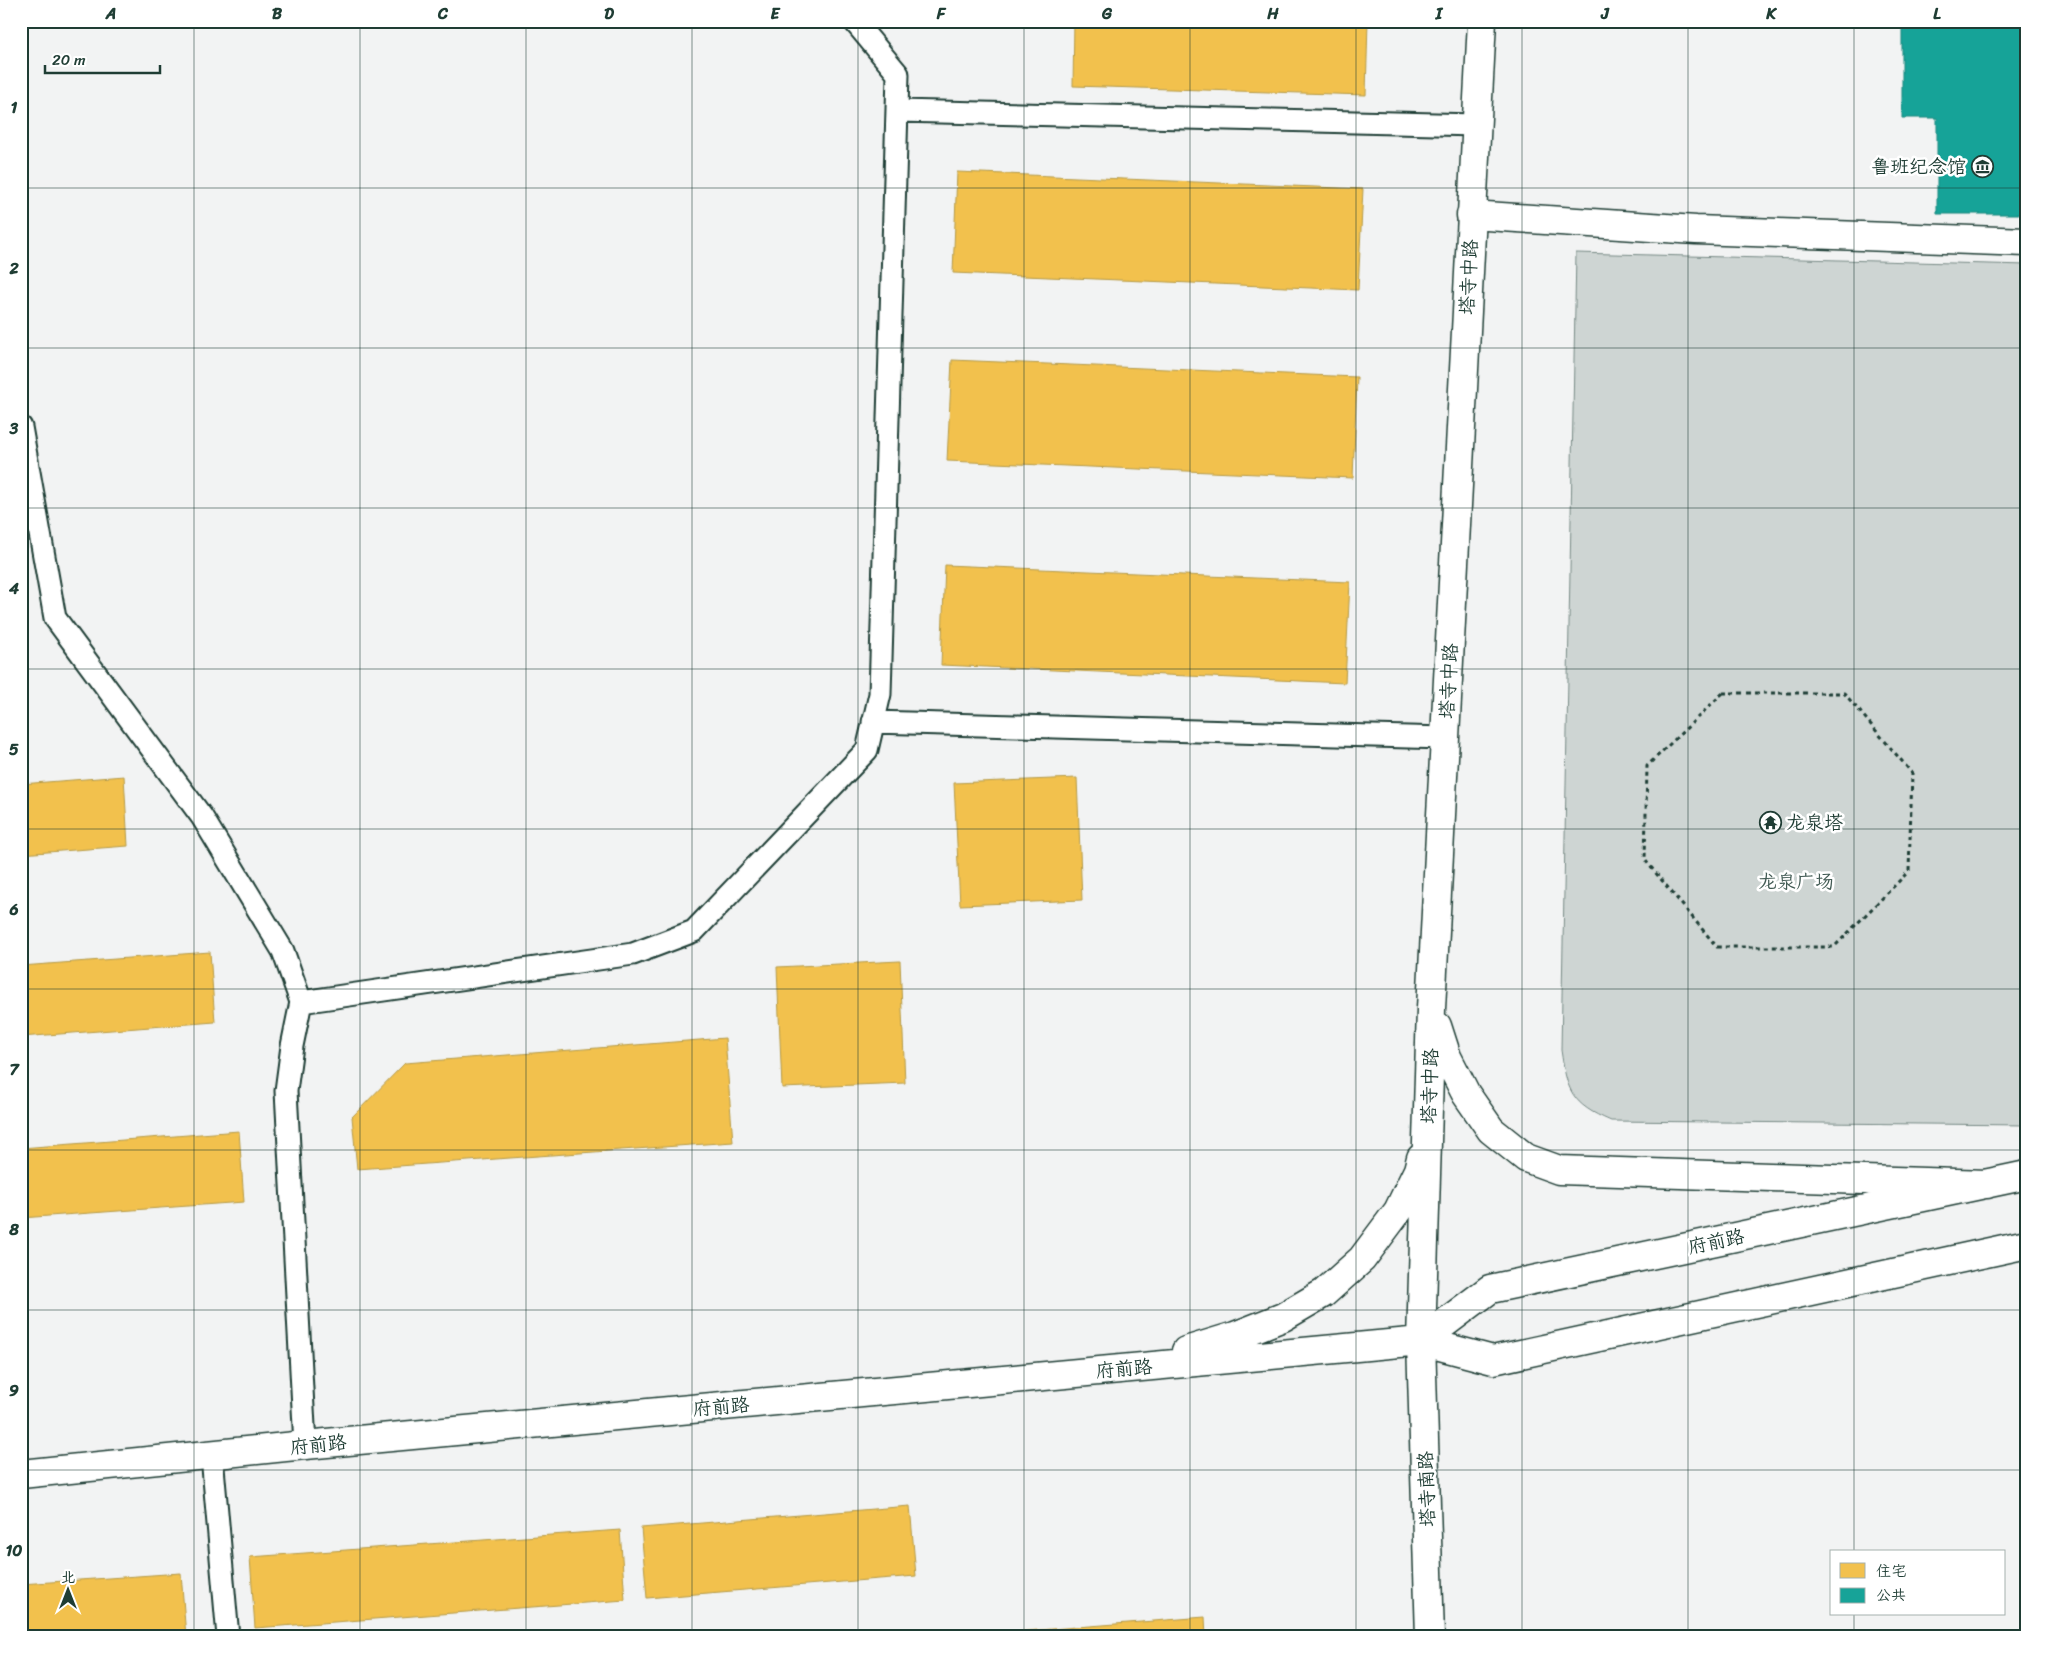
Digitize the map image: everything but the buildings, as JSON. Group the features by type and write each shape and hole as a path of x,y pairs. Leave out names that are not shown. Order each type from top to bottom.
{"main road":[{"name":"塔寺中路","path":"1421,1341 1431,1009 1482,21"},
{"path":"1471,215 1696,230 2027,242"},
{"path":"1431,1009 1447,1057 1466,1094 1491,1130 1526,1158 1558,1170 1987,1184"},
{"path":"1134,1367 1235,1336 1283,1317 1324,1293 1362,1259 1398,1211 1418,1170 1428,1122"},
{"name":"府前路","path":"1421,1341 1490,1289 2027,1175"},
{"name":"府前路","path":"21,1474 305,1445 1421,1341 1493,1360 2027,1244"},
{"name":"塔寺南路","path":"1421,1341 1430,1637"}],"lane":[{"path":"301,1002 633,954 694,931 866,750 880,694 898,74 854,21"},
{"path":"898,111 1476,125"},
{"path":"21,427 55,618 202,817 283,951 301,1002 292,1046 286,1091 305,1445"},
{"path":"873,722 1445,738"},
{"path":"212,1456 228,1637"}],"path":[{"path":"1723,693 1844,693 1912,773 1909,871 1834,947 1717,947 1645,860 1647,766 1723,693"}],"green space":[{"name":"龙泉广场","path":"1576,253 2027,265 2027,1125 1611,1121 1587,1108 1573,1094 1566,1076 1561,1050"}],"place":[{"name":"鲁班纪念馆","path":"1982,166"},
{"name":"龙泉塔","path":"1770,822"}]}
